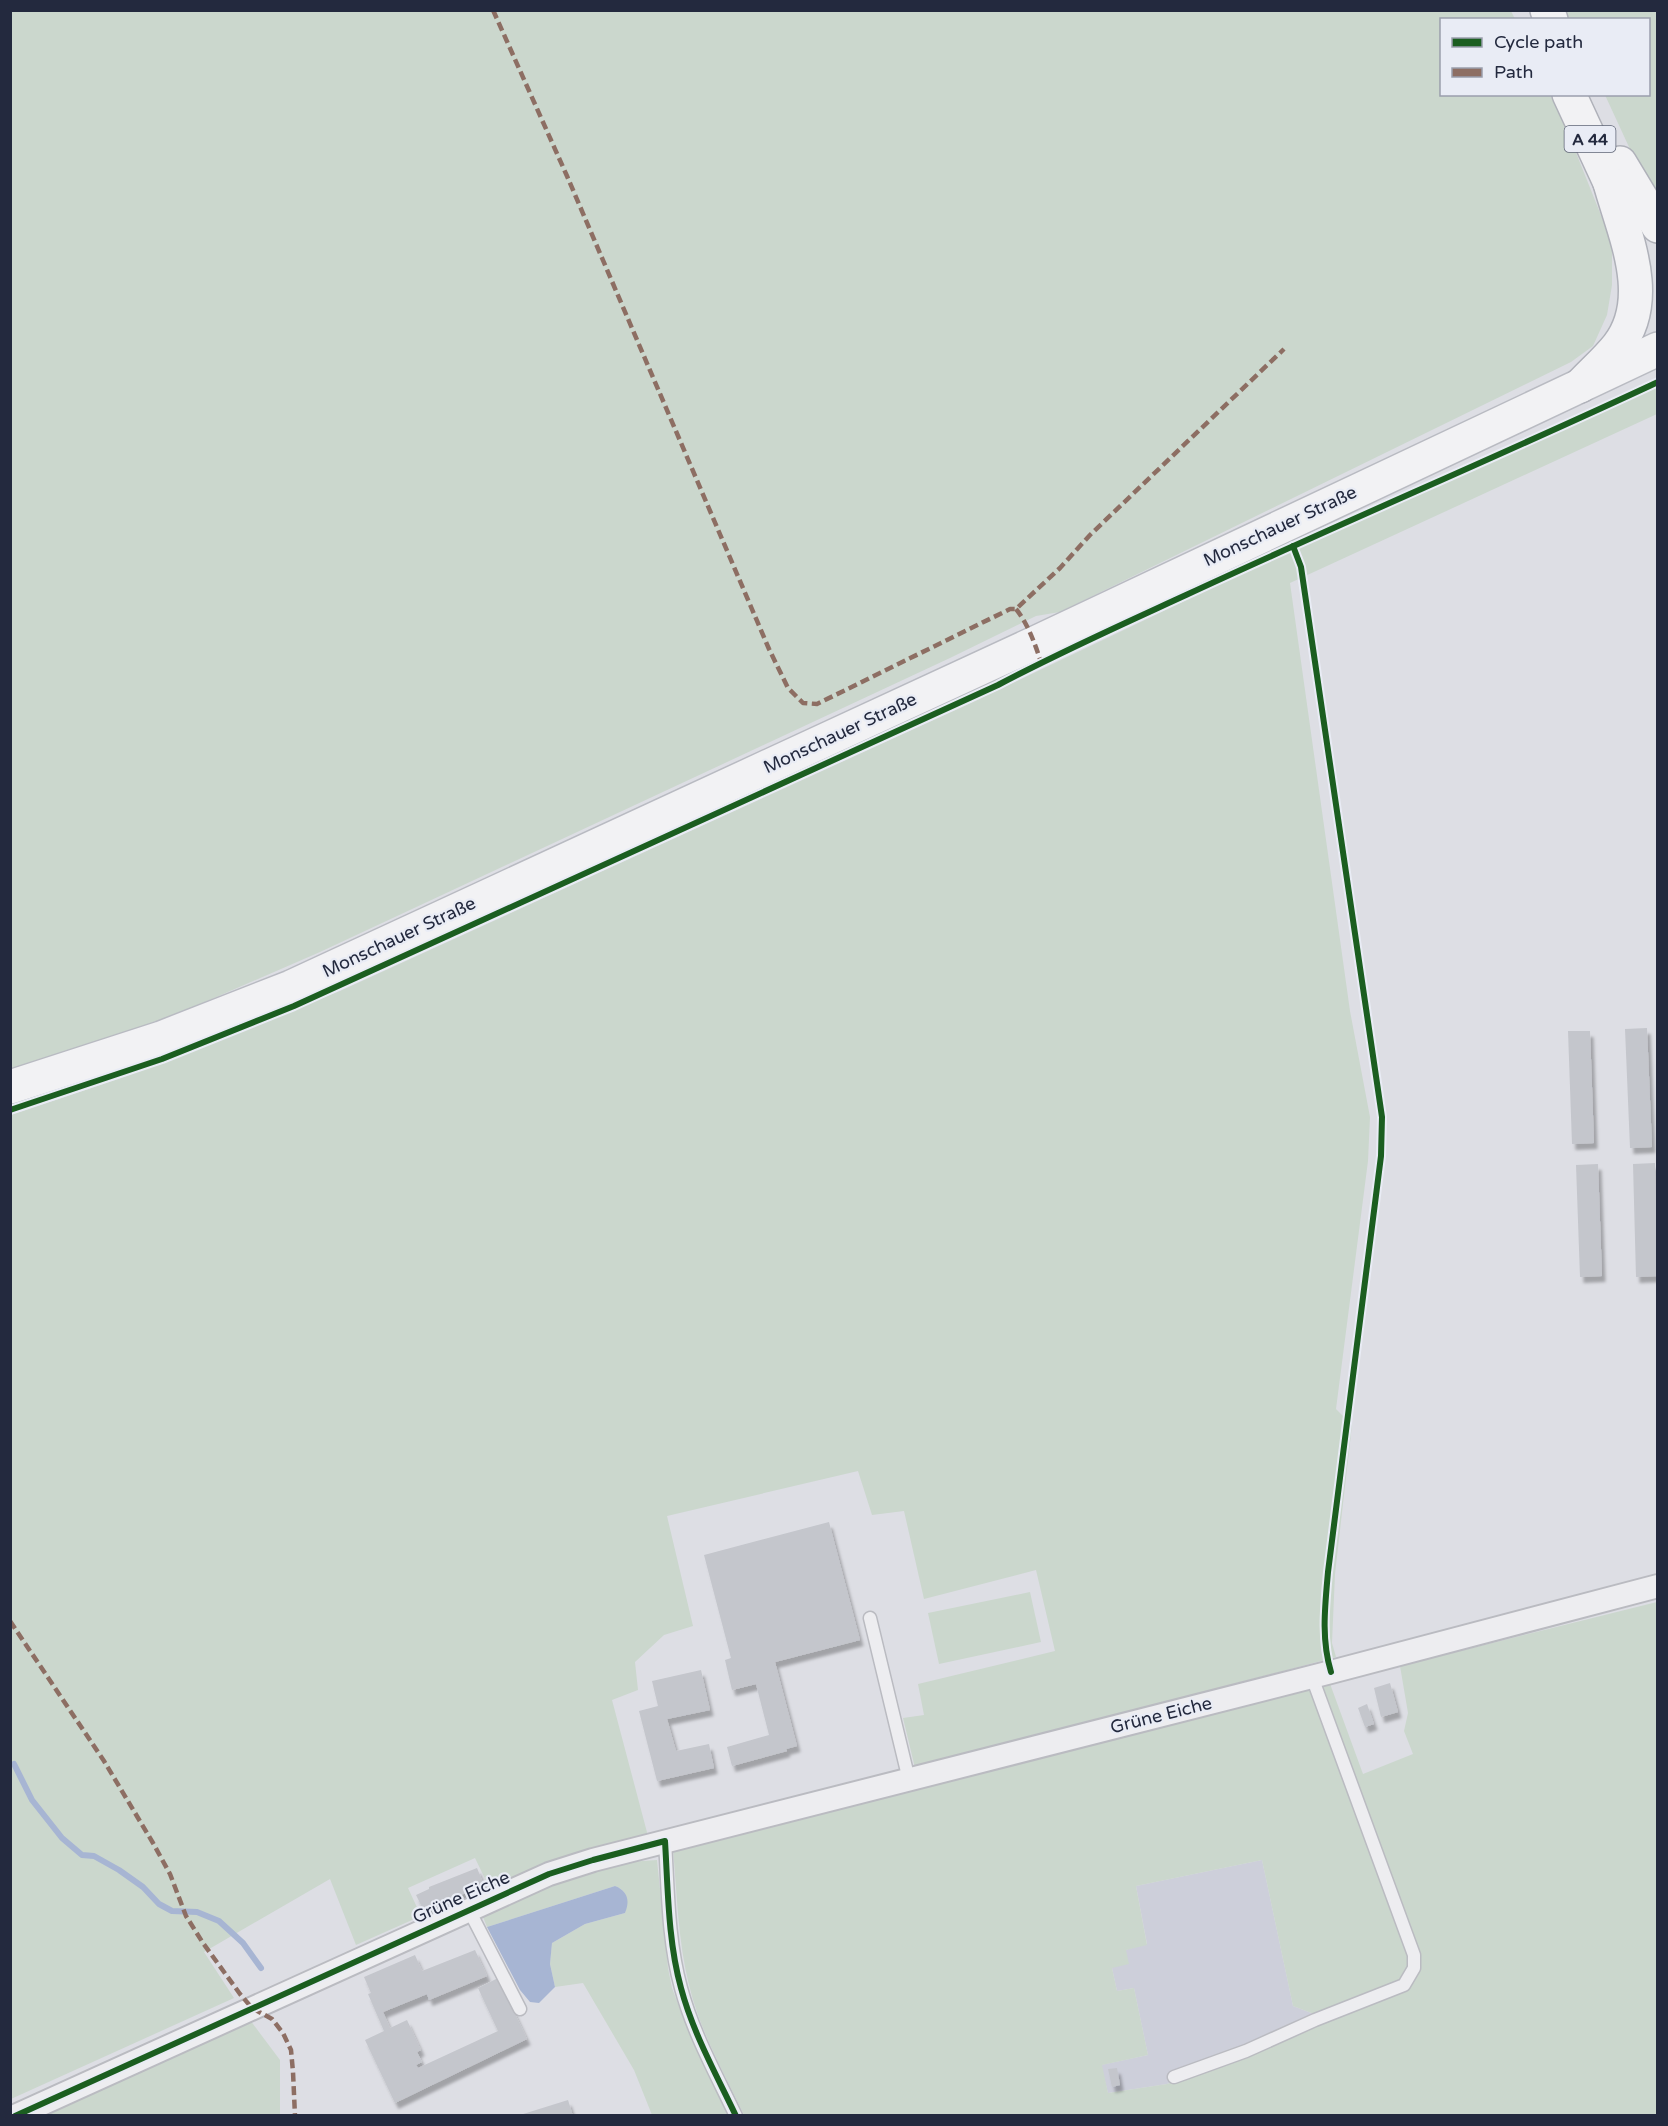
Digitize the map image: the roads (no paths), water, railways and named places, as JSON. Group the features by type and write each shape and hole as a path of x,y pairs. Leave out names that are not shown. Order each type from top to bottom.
{"main road":[{"name":"A 44","path":"1570,96 1610,183"},
{"path":"1587,96 1620,162 1658,226"},
{"path":"1610,183 1658,283"},
{"path":"1580,386 1619,345 1636,305 1637,279 1610,183"},
{"name":"Monschauer Straße","path":"10,1087 161,1038 291,987 1013,653 1658,349"}],"street":[{"name":"Grüne Eiche","path":"15,2115 549,1874 665,1841 1312,1677 1658,1586"}],"lane":[{"path":"870,1618 909,1780"},
{"path":"1174,2077 1246,2051 1315,2020 1404,1986 1414,1968 1414,1955 1312,1677"},
{"path":"665,1841 672,1934 681,1987 698,2036 736,2115"},
{"path":"468,1910 520,2009"}],"water":[{"path":"615,1886 627,1897 625,1913 585,1924 552,1943 550,1964 555,1987 539,2003 530,2002 520,1990 487,1927"}],"waterway":[{"path":"14,1764 32,1800 62,1838 82,1855 94,1856 119,1870 143,1887 159,1904 172,1911 197,1912 219,1921 243,1943 261,1968"}]}
